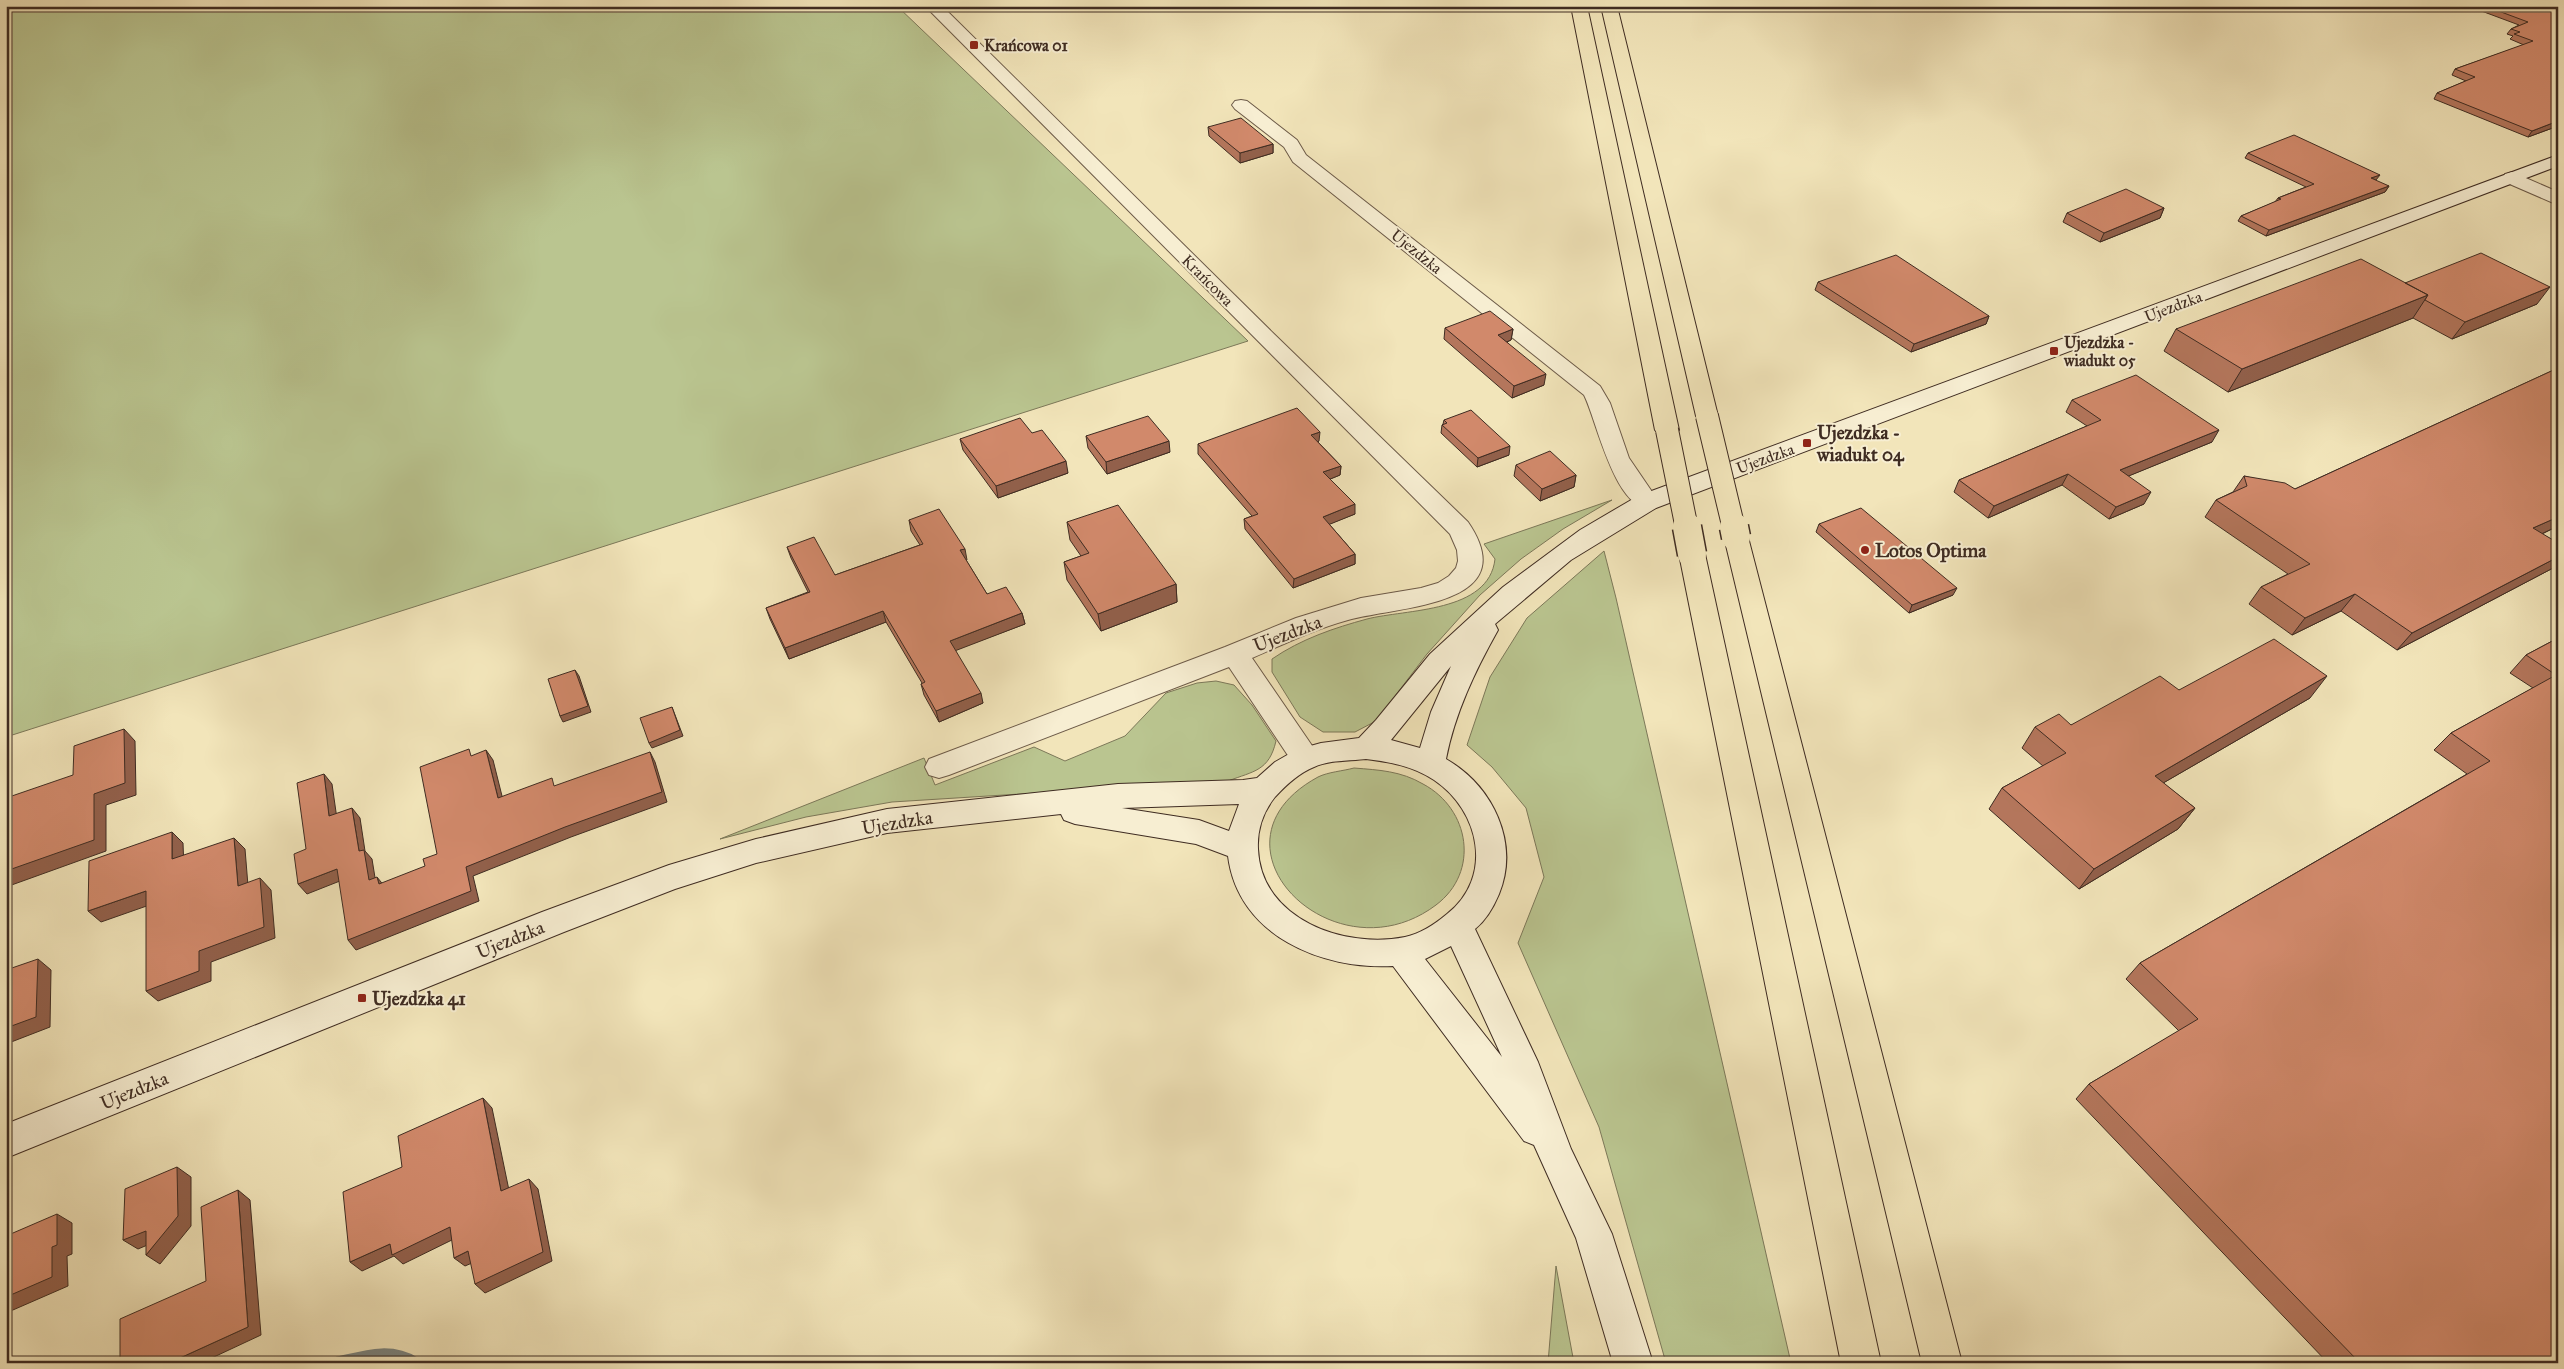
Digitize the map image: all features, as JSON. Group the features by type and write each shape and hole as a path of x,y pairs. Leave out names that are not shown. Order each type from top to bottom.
{"highway":[{"path":"1579,6 1861,1363"},
{"path":"1609,6 1736,537 1942,1363"}],"main road":[{"name":"Krańcowa","path":"933,6 1266,339 1459,528 1470,544 1471,560"},
{"name":"Ujezdzka","path":"1241,105 1291,144 1299,158 1592,391 1601,404 1611,443 1626,473 1647,502"},
{"name":"Ujezdzka","path":"1366,748 1381,736 1438,662 1542,566 1583,538 1647,502 2558,160"},
{"path":"2512,178 2558,199"},
{"name":"Ujezdzka","path":"940,767 1235,654 1316,620 1367,606 1420,598 1449,588 1465,574 1471,560"},
{"name":"Ujezdzka","path":"1431,764 1442,716 1461,673 1502,602"},
{"name":"Ujezdzka","path":"1235,654 1305,758"},
{"path":"1366,748 1400,753 1431,764 1453,778 1471,796 1484,816 1492,839 1493,862 1488,886 1476,907 1458,926 1432,942 1401,952 1362,954 1324,947 1291,930 1264,907 1248,879 1242,849 1244,827 1252,806 1265,788 1281,774 1305,758 1332,752 1366,748"},
{"name":"Ujezdzka","path":"6,1141 553,922 669,878 756,851 887,821 1034,807 1118,796 1243,792 1265,788"},
{"name":"Ujezdzka","path":"1034,807 1123,818 1199,832 1242,849"},
{"path":"1458,926 1522,1062 1556,1156 1593,1234 1634,1363"},
{"path":"1401,952 1556,1156"}],"green space":[{"path":"6,6 897,6 1248,341 6,737"},
{"path":"1612,500 1563,529 1521,559 1480,595 1427,654 1376,721 1355,732 1323,732 1300,717 1272,672 1272,659 1318,635 1367,619 1443,606 1462,599 1478,590 1489,577 1495,559 1484,544"},
{"path":"1604,551 1791,1363 1666,1363 1599,1127 1518,943 1544,877 1526,808 1492,767 1467,745 1490,677 1527,618"},
{"path":"1216,681 1234,685 1252,705 1276,741 1273,751 1265,764 1253,772 1228,781 892,802 806,817 720,839 924,758 935,785 1034,747 1065,761 1125,736 1166,693 1197,683"},
{"path":"1354,768 1398,774 1423,784 1439,795 1451,809 1459,825 1464,842 1464,859 1459,876 1450,891 1436,905 1397,924 1357,927 1321,916 1293,895 1274,867 1270,836 1284,805 1318,777"},
{"path":"1556,1266 1574,1363 1548,1363"}],"building":[{"path":"2485,6 2558,6 2558,121 2532,131 2437,93 2475,77 2455,69 2533,41 2514,34 2520,32 2511,29 2528,22"},
{"path":"1241,118 1273,144 1240,153 1208,127"},
{"path":"2294,135 2380,175 2371,178 2389,186 2269,230 2241,216 2281,199 2278,198 2314,184 2248,153"},
{"path":"2126,189 2164,208 2104,233 2067,213"},
{"path":"2481,253 2550,287 2465,322 2425,300 2428,295 2405,283"},
{"path":"1896,255 1989,316 1914,344 1818,282"},
{"path":"2361,259 2428,295 2242,369 2176,329"},
{"path":"1490,311 1513,329 1498,335 1546,374 1514,386 1445,328"},
{"path":"2558,368 2558,517 2533,528 2558,543 2558,557 2412,633 2355,594 2305,618 2261,587 2310,564 2216,500 2247,486 2244,476 2285,483 2295,489"},
{"path":"2136,375 2219,430 2120,470 2151,492 2116,507 2068,474 1994,506 1959,480 2101,420 2072,400"},
{"path":"1297,408 1320,432 1311,435 1341,466 1323,472 1355,504 1323,517 1355,554 1294,579 1244,519 1258,514 1198,444"},
{"path":"1471,410 1510,446 1478,458 1442,425 1447,423 1444,420"},
{"path":"1148,416 1169,441 1106,462 1086,436"},
{"path":"1020,418 1032,433 1042,430 1066,461 996,486 960,439"},
{"path":"1550,451 1576,475 1542,489 1516,465"},
{"path":"1118,505 1176,584 1098,614 1064,562 1089,553 1067,522"},
{"path":"1861,508 1957,588 1912,605 1819,524"},
{"path":"939,509 965,549 960,550 987,594 1006,587 1022,613 950,641 981,693 936,711 921,684 925,682 883,611 785,648 766,608 810,592 787,547 814,537 835,575 923,544 909,520"},
{"path":"2558,638 2558,1363 2360,1363 2089,1084 2198,1019 2140,963 2490,761 2451,733 2556,675 2526,655"},
{"path":"2274,639 2327,676 2155,776 2195,808 2094,869 2002,788 2066,753 2035,727 2059,714 2071,725 2160,676 2179,690"},
{"path":"575,670 588,706 560,716 548,679"},
{"path":"672,707 680,730 649,743 640,718"},
{"path":"124,729 125,783 94,794 94,840 6,871 6,798 73,775 74,746"},
{"path":"469,749 471,756 486,750 498,798 552,778 554,786 650,752 662,792 565,827 466,867 471,891 348,940 337,869 298,884 294,854 306,849 297,783 324,774 329,816 352,808 359,851 364,850 369,880 377,877 379,884 425,866 423,859 437,854 420,767"},
{"path":"172,832 172,859 234,838 238,886 260,878 264,927 199,951 199,971 146,991 146,891 88,911 89,861"},
{"path":"38,959 36,1017 6,1028 6,970"},
{"path":"483,1098 501,1191 529,1179 543,1252 475,1284 468,1251 454,1258 450,1227 392,1255 390,1244 350,1262 343,1192 402,1167 398,1136"},
{"path":"177,1167 178,1216 146,1255 146,1231 123,1240 125,1189"},
{"path":"238,1190 248,1327 169,1363 120,1363 120,1319 206,1281 201,1207"},
{"path":"57,1214 57,1245 52,1247 52,1277 6,1297 6,1236"}],"waterway":[{"path":"336,1363 366,1356 386,1354 406,1358 415,1363"}],"place":[{"name":"Krańcowa 01","path":"974,45"},
{"name":"Ujezdzka - wiadukt 05","path":"2054,351"},
{"name":"Ujezdzka - wiadukt 04","path":"1807,443"},
{"name":"Lotos Optima","path":"1865,550"},
{"name":"Ujezdzka 41","path":"362,998"}]}
